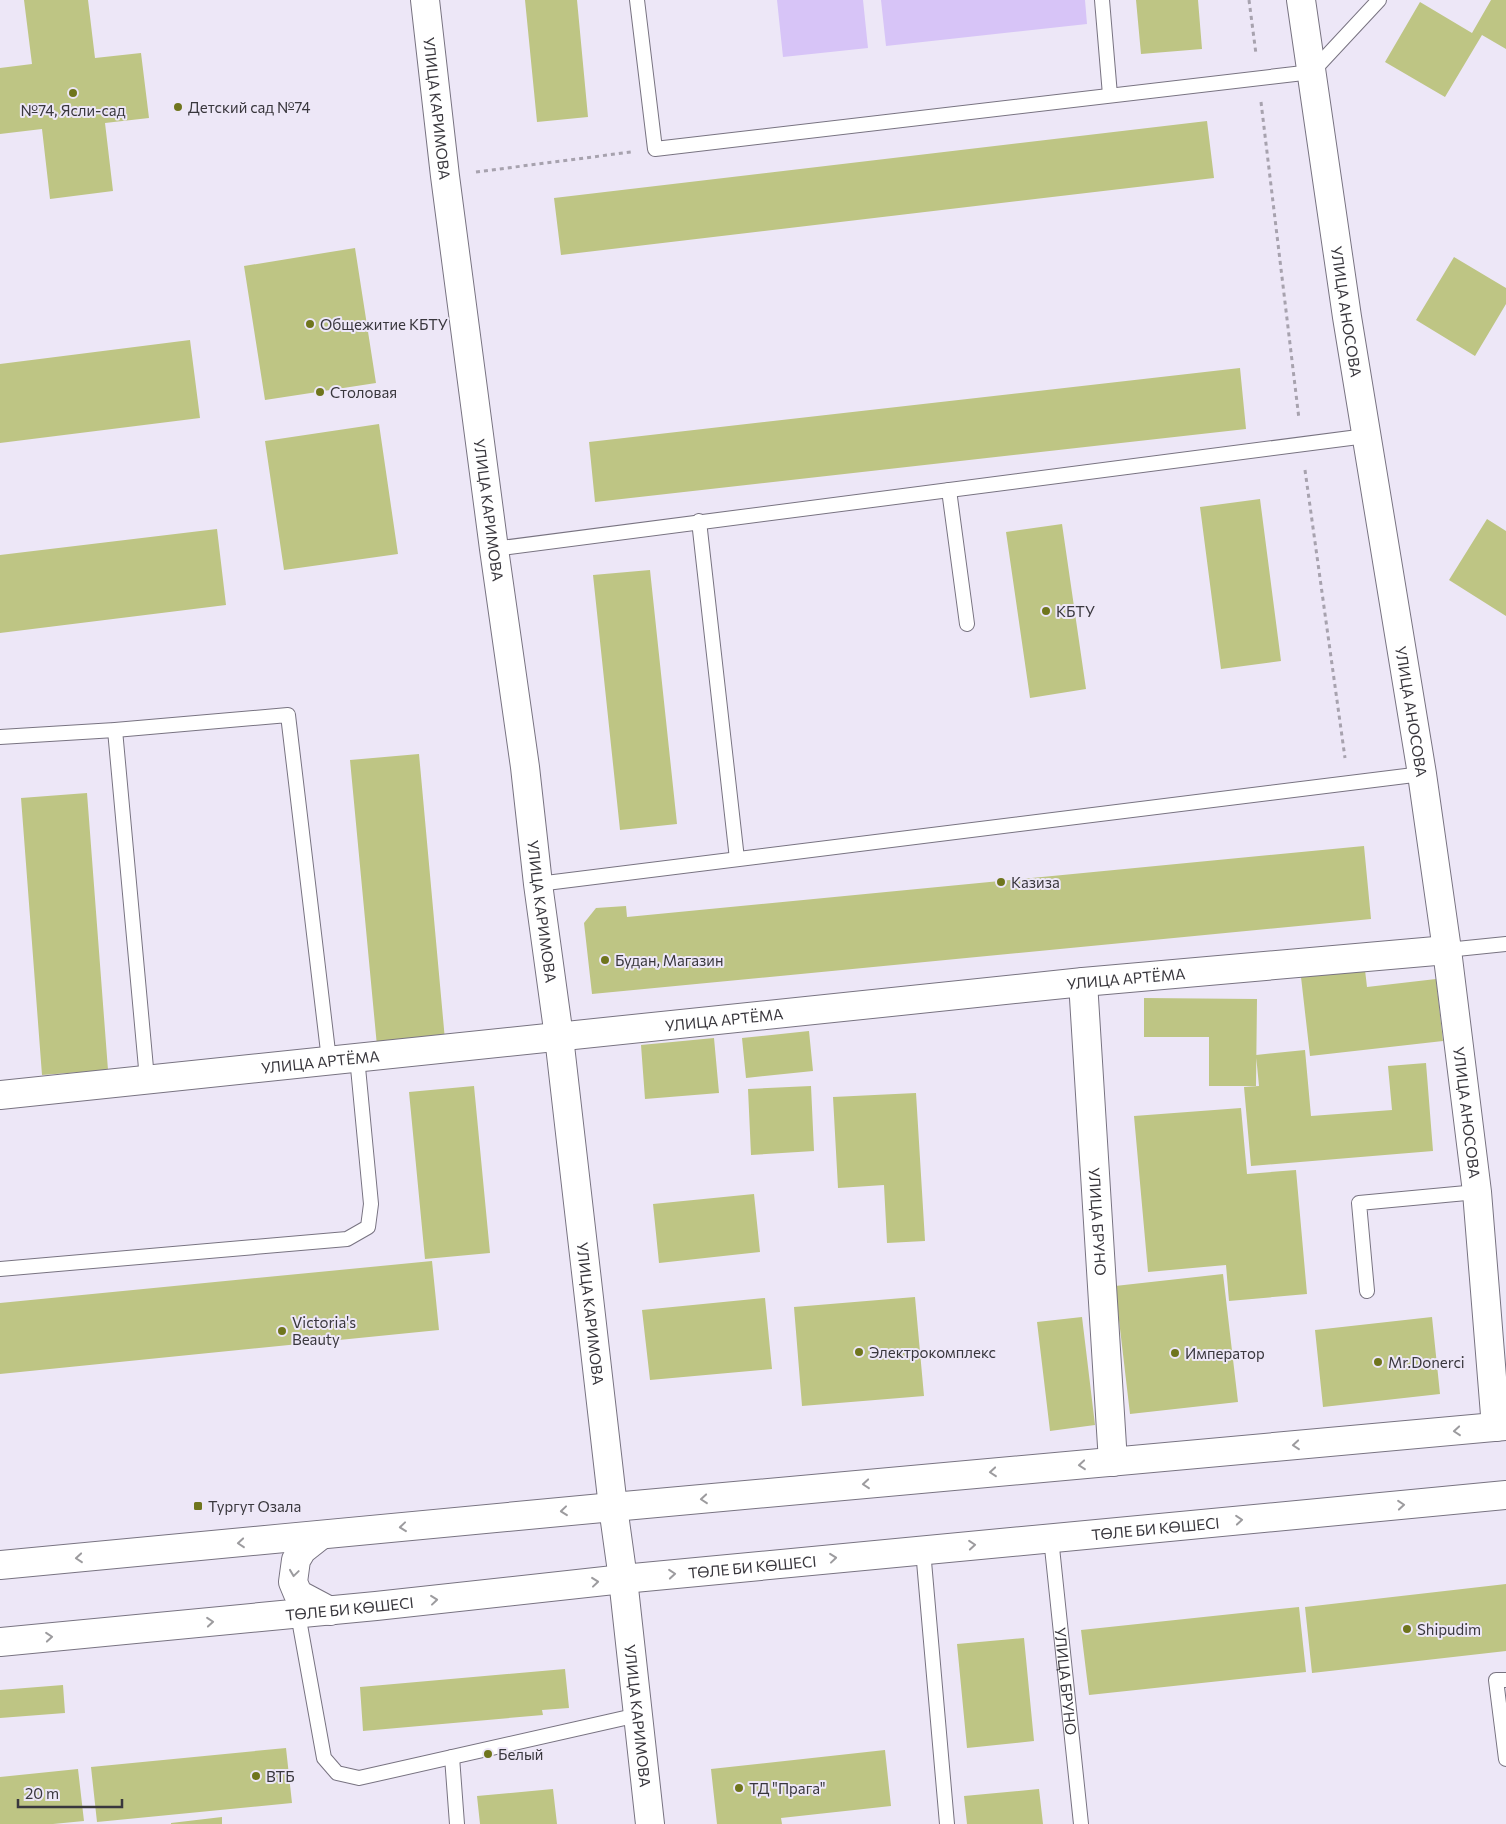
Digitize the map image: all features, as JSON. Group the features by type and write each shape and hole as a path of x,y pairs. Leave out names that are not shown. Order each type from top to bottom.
{"street":[{"name":"УЛИЦА КАРИМОВА","path":"425,0 494,549 525,767 538,884 559,1037 650,1824"},
{"name":"УЛИЦА АНОСОВА","path":"1302,0 1347,318 1422,774 1447,950 1477,1192 1501,1427"},
{"name":"УЛИЦА АРТЁМА","path":"0,1095 1083,982 1447,950"},
{"name":"УЛИЦА БРУНО","path":"1083,982 1114,1462"},
{"path":"0,1566 613,1506 1501,1427"},
{"name":"ТӨЛЕ БИ КӨШЕСІ","path":"0,1642 330,1611 623,1578 1506,1494"},
{"path":"321,1535 302,1550 296,1560 293,1582 298,1594 330,1611"}],"lane":[{"path":"637,0 655,149 1312,72 1379,0"},
{"path":"1102,0 1110,95"},
{"path":"494,549 1366,436"},
{"path":"949,490 967,624"},
{"path":"699,521 737,859"},
{"path":"0,737 115,730 288,715 329,1060"},
{"path":"115,730 148,1079"},
{"path":"538,884 1422,774"},
{"path":"1447,950 1506,944"},
{"path":"0,1268 346,1239 368,1227 371,1204 358,1057"},
{"path":"1367,1291 1359,1202 1477,1192"},
{"name":"УЛИЦА БРУНО","path":"1051,1538 1081,1824"},
{"path":"923,1550 947,1824"},
{"path":"298,1614 324,1758 337,1773 359,1778 638,1715"},
{"path":"1506,1680 1496,1680 1506,1759"},
{"path":"452,1757 457,1824"}],"path":[{"path":"1249,0 1302,444 1348,783"},
{"path":"446,176 655,149"}],"shaded area":[{"path":"777,0 863,0 868,48 783,57"},
{"path":"881,0 1085,0 1087,24 886,46"}],"building":[{"name":"№74, Ясли-сад","path":"24,0 88,0 95,58 141,53 149,118 105,123 113,191 50,199 42,129 0,134 0,68 32,64"},
{"path":"525,0 577,0 588,117 537,122"},
{"path":"1136,0 1198,0 1202,49 1141,54"},
{"path":"1491,0 1506,0 1506,49 1482,35 1445,97 1385,62 1420,2 1472,33"},
{"path":"1207,121 1214,178 561,255 554,198"},
{"name":"Общежитие КБТУ","path":"355,248 376,383 265,400 244,266"},
{"path":"1454,257 1506,288 1506,304 1475,356 1416,320"},
{"path":"190,340 200,418 0,443 0,364"},
{"path":"1240,368 1246,429 595,502 589,442"},
{"path":"379,424 398,554 284,570 265,441"},
{"path":"1260,499 1281,661 1221,669 1200,507"},
{"path":"1487,519 1506,531 1506,616 1449,580"},
{"name":"КБТУ","path":"1062,524 1086,689 1030,698 1006,532"},
{"path":"217,529 226,605 0,633 0,555"},
{"path":"650,570 677,824 620,830 593,575"},
{"path":"419,754 445,1040 377,1046 350,760"},
{"path":"87,793 108,1070 42,1075 21,798"},
{"path":"1364,846 1371,919 592,994 584,923 596,908 626,906 627,917"},
{"path":"1365,970 1367,987 1436,979 1443,1041 1310,1056 1301,977"},
{"path":"1144,998 1257,999 1256,1086 1209,1086 1209,1037 1144,1037"},
{"path":"809,1031 813,1071 746,1078 742,1038"},
{"path":"714,1038 719,1093 645,1099 641,1045"},
{"path":"1305,1050 1311,1116 1392,1110 1388,1066 1426,1063 1433,1151 1251,1166 1244,1087 1259,1086 1256,1055"},
{"path":"474,1086 490,1253 425,1259 409,1092"},
{"path":"811,1086 814,1151 751,1155 748,1089"},
{"path":"916,1093 925,1241 887,1243 884,1185 838,1188 833,1097"},
{"path":"1241,1108 1247,1174 1296,1170 1307,1294 1229,1301 1226,1265 1148,1272 1134,1116"},
{"path":"754,1194 760,1252 659,1263 653,1204"},
{"path":"432,1261 439,1330 0,1374 0,1303"},
{"path":"1223,1274 1238,1402 1130,1414 1115,1286"},
{"name":"Электрокомплекс","path":"915,1297 924,1396 802,1406 794,1307"},
{"path":"765,1298 772,1369 650,1380 642,1310"},
{"path":"1082,1317 1095,1425 1050,1431 1037,1322"},
{"name":"Mr.Donerci","path":"1432,1317 1440,1394 1323,1407 1315,1330"},
{"name":"Shipudim","path":"1506,1584 1506,1651 1312,1673 1305,1607"},
{"path":"1299,1607 1306,1672 1089,1695 1081,1630"},
{"path":"1024,1638 1034,1741 967,1748 957,1644"},
{"path":"565,1669 569,1708 542,1710 543,1715 363,1731 360,1687"},
{"path":"63,1685 65,1713 0,1718 0,1690"},
{"path":"286,1748 292,1803 97,1822 91,1767"},
{"path":"885,1750 891,1806 781,1818 782,1824 717,1824 711,1769"},
{"path":"78,1769 84,1821 53,1824 0,1824 0,1777"},
{"path":"553,1789 557,1824 480,1824 477,1796"},
{"path":"1039,1789 1043,1824 967,1824 964,1796"},
{"path":"222,1817 222,1824 171,1824 171,1823"}],"place":[{"name":"№74, Ясли-сад","path":"73,93"},
{"name":"Детский сад №74","path":"178,107"},
{"name":"Общежитие КБТУ","path":"310,324"},
{"name":"Столовая","path":"320,392"},
{"name":"КБТУ","path":"1046,611"},
{"name":"Казиза","path":"1001,882"},
{"name":"Будан, Магазин","path":"605,960"},
{"name":"Victoria's Beauty","path":"282,1331"},
{"name":"Электрокомплекс","path":"859,1352"},
{"name":"Император","path":"1175,1353"},
{"name":"Mr.Donerci","path":"1378,1362"},
{"name":"Тургут Озала","path":"198,1506"},
{"name":"Shipudim","path":"1407,1629"},
{"name":"Белый","path":"488,1754"},
{"name":"ВТБ","path":"256,1776"},
{"name":"ТД \"Прага\"","path":"739,1788"}]}
